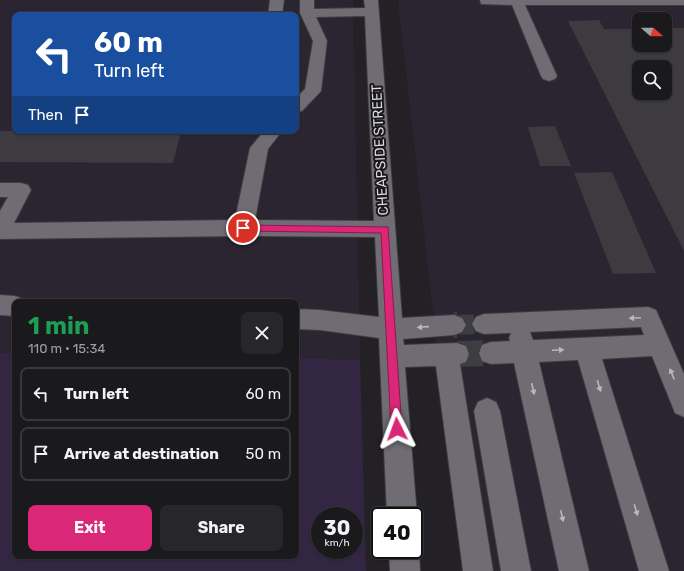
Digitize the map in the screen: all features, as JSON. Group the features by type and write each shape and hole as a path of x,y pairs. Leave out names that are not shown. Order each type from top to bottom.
{"street":[{"path":"275,12 277,0"},
{"path":"486,1 684,1"},
{"path":"517,1 549,76"},
{"path":"299,22 308,13 371,6"},
{"name":"CHEAPSIDE STREET","path":"371,6 401,507"},
{"path":"299,104 313,91 320,41 308,13"},
{"path":"243,228 259,148 271,134"},
{"path":"0,190 21,190 0,231 243,228 385,230"},
{"path":"0,305 12,306"},
{"path":"484,324 648,317 684,404"},
{"path":"299,319 320,320 391,329 454,325"},
{"path":"518,323 574,571"},
{"path":"491,353 660,345"},
{"path":"587,348 654,571"},
{"path":"392,356 451,354 478,571"},
{"path":"487,411 516,571"},
{"path":"404,559 405,571"}],"shaded area":[{"path":"0,0 353,0 360,360 299,358 299,299 12,299 12,353 0,353"},
{"path":"398,0 684,0 684,571 462,571"},
{"path":"0,353 12,353 12,559 299,559 299,358 360,360 366,571 0,571"}],"building":[{"path":"599,20 604,29 632,29 632,52 672,52 672,28 684,28 684,251 568,21"},
{"path":"555,126 571,166 540,166 528,127"},
{"path":"0,131 12,131 12,134 180,134 173,163 0,162"},
{"path":"612,172 656,273 613,274 574,173"}],"tunnel":[{"path":"457,325 454,325 484,324"},
{"path":"457,354 491,353"}],"route":[{"path":"243,228 385,230 397,429"}]}
